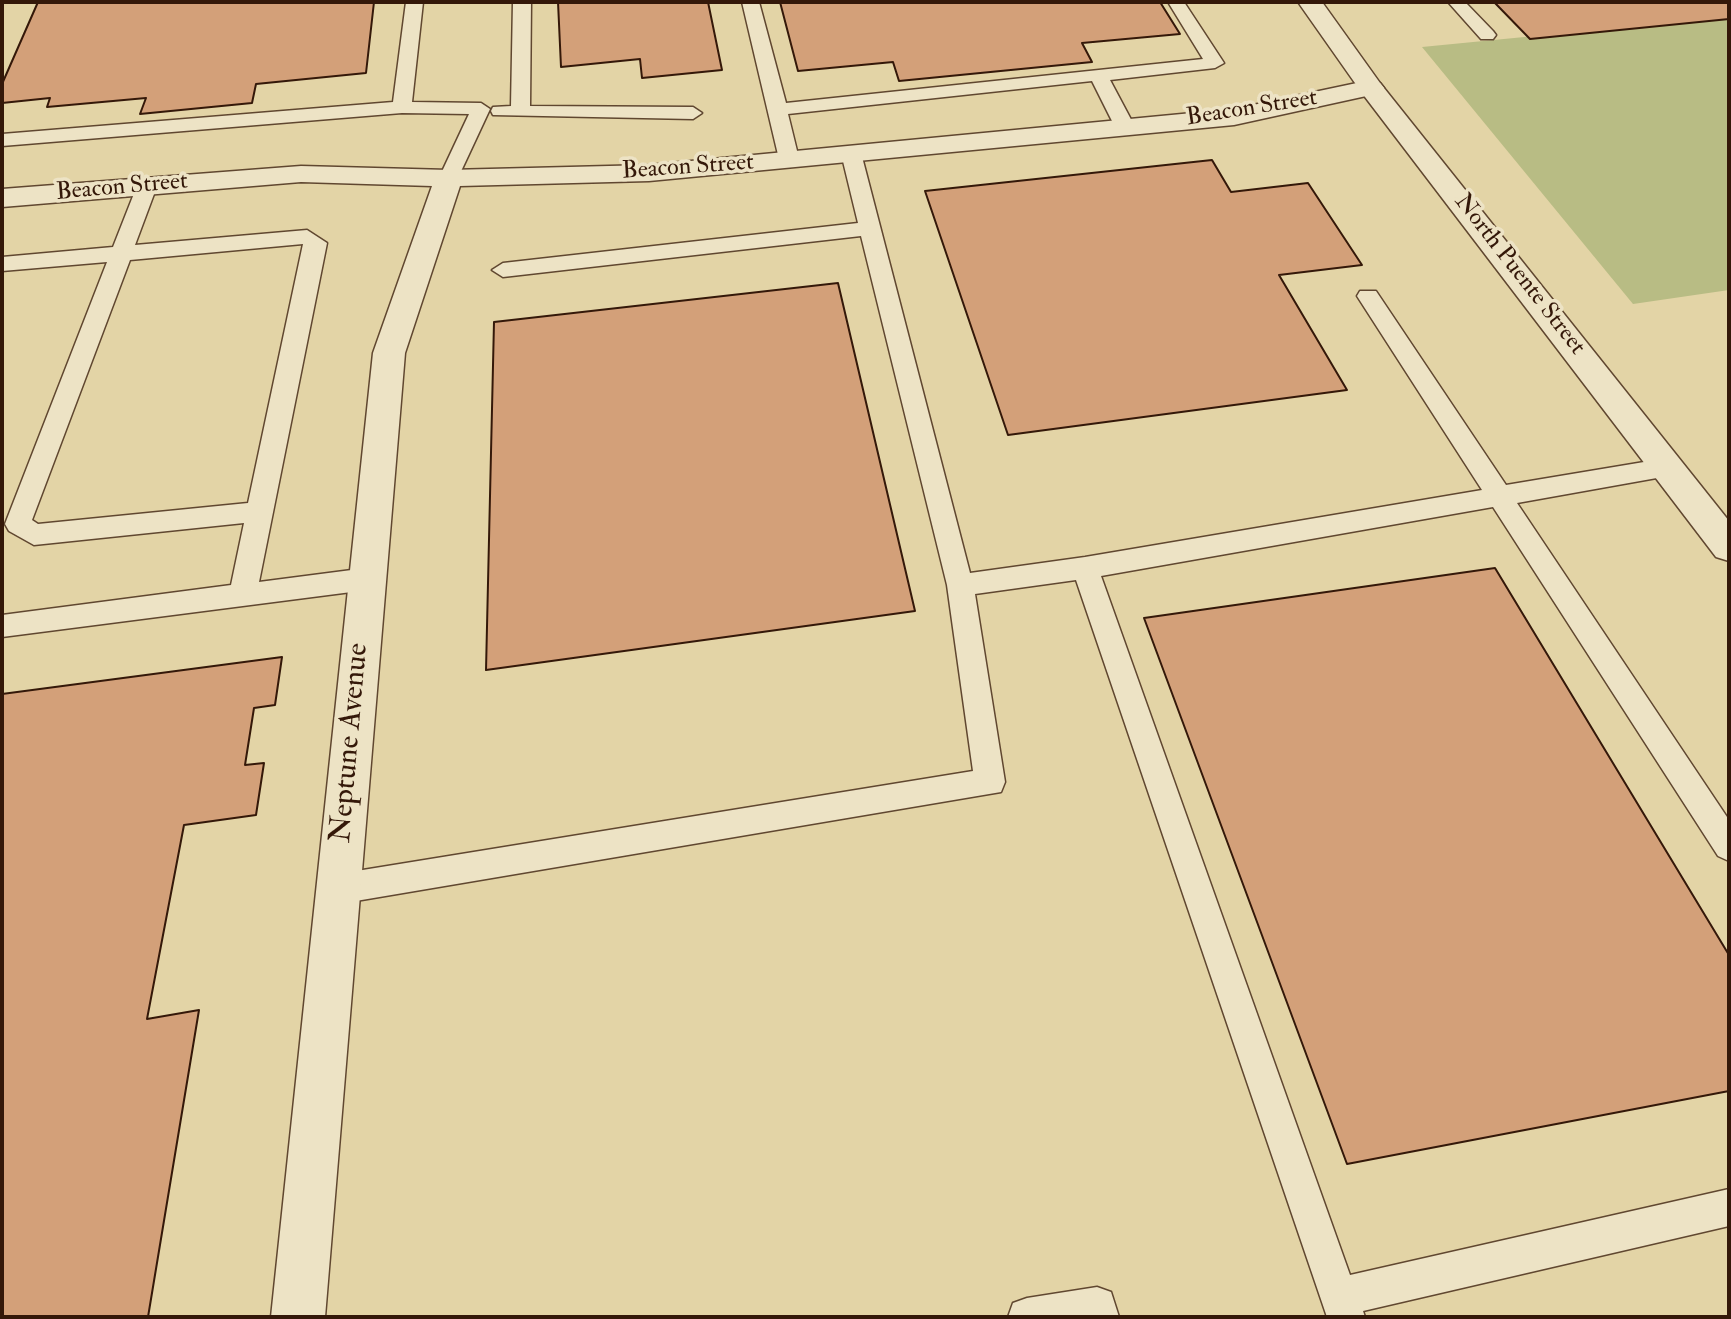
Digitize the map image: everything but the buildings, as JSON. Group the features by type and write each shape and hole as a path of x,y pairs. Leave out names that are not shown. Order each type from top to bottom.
{"street":[{"name":"North Puente Street","path":"1310,2 1371,88 1729,547"},
{"name":"Beacon Street","path":"2,198 301,174 449,178 649,173 1234,117 1371,88"},
{"name":"Neptune Avenue","path":"298,1317 389,353 449,178"}],"lane":[{"path":"402,107 414,2"},
{"path":"520,112 522,2"},
{"path":"750,2 789,159"},
{"path":"778,109 1215,63 1176,2"},
{"path":"1457,2 1487,36"},
{"path":"1098,75 1125,127"},
{"path":"2,140 402,107 520,112 693,113"},
{"path":"449,178 481,109"},
{"path":"338,889 990,782 960,585 851,153"},
{"path":"146,186 18,524 34,536 259,512"},
{"path":"503,270 870,228"},
{"path":"2,264 307,237 316,243 243,595"},
{"path":"1368,296 1729,846"},
{"path":"960,585 1085,568 1668,467"},
{"path":"1085,568 1342,1307 1729,1208"},
{"path":"2,626 367,579"},
{"path":"1027,1317 1097,1306 1100,1317"}],"green space":[{"path":"1729,17 1729,290 1633,304 1422,47"}]}
